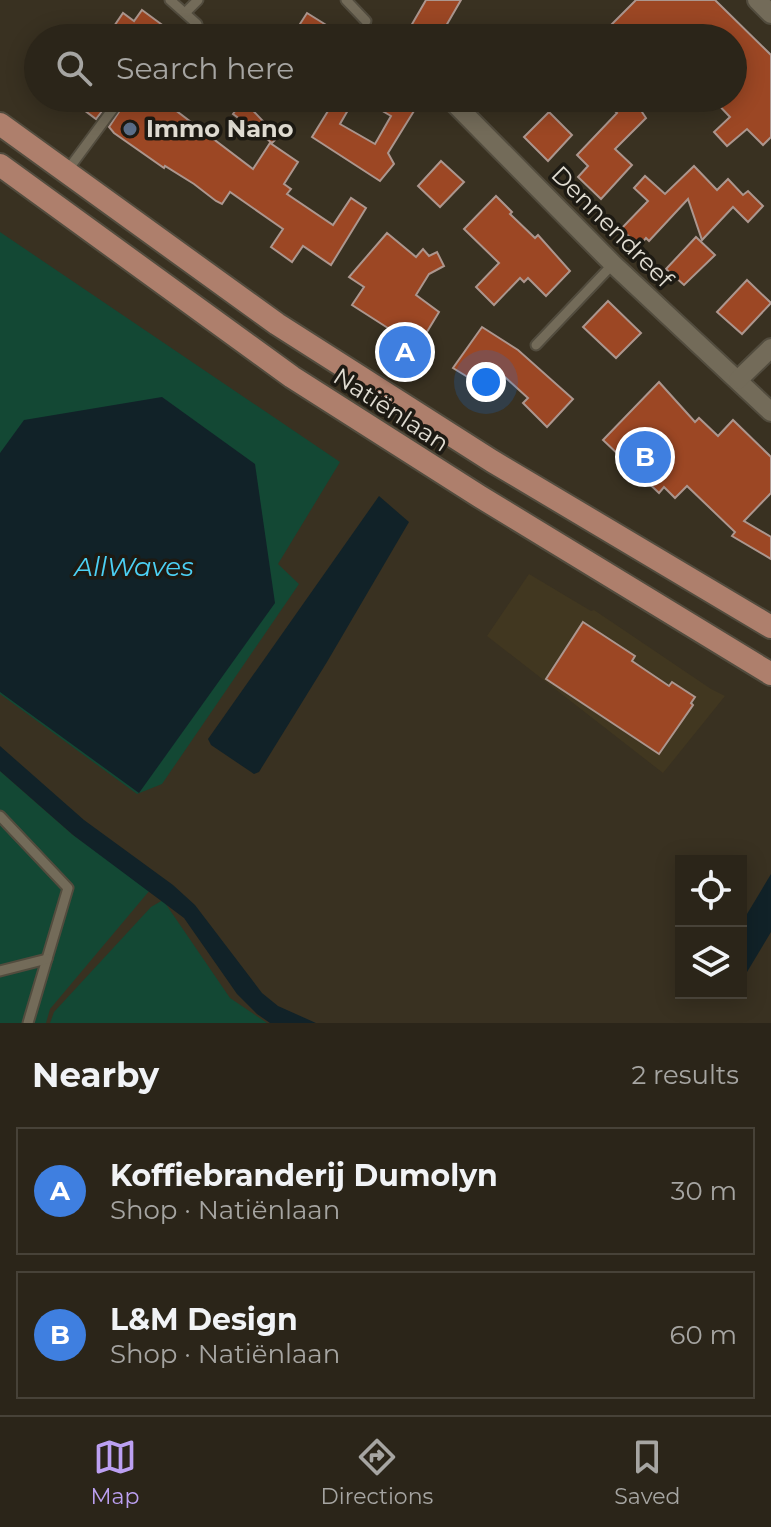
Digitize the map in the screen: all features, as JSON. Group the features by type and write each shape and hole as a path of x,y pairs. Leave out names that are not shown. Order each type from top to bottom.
{"main road":[{"name":"Natiënlaan","path":"0,124 277,324 492,461 771,627"},
{"name":"Natiënlaan","path":"0,165 292,377 465,488 771,674"}],"street":[{"path":"757,0 771,14"},
{"name":"Dennendreef","path":"463,112 613,264 771,412"},
{"path":"738,380 771,348"}],"lane":[{"path":"170,0 197,24"},
{"path":"186,12 198,0"},
{"path":"346,0 366,21"},
{"path":"65,173 111,112"},
{"path":"536,345 613,264"},
{"path":"0,816 68,888 28,1023"},
{"path":"0,971 47,959"}],"shaded area":[{"path":"529,574 594,610 725,696 663,773 487,636"}],"green space":[{"name":"AllWaves","path":"0,232 340,462 278,564 299,584 162,784 137,794 0,694"},
{"path":"0,771 73,835 150,890 50,1009 46,1023 0,1023"},
{"path":"163,900 230,998 267,1023 50,1023 54,1012 151,907"}],"water":[{"name":"AllWaves","path":"162,397 255,464 275,603 139,793 0,692 0,453 24,420"},
{"path":"379,496 409,522 327,662 259,772 254,774 211,745 208,739"},
{"path":"0,746 84,820 173,885 195,905 262,993 278,1006 316,1023 270,1023 257,1014 237,994 184,918 73,835 0,771"},
{"path":"771,874 771,932 747,972 747,927 747,914"}],"building":[{"path":"426,0 461,0 447,24 412,24"},
{"path":"636,0 715,0 739,24 612,24"},
{"path":"142,10 161,24 116,24 123,13 134,21"},
{"path":"307,13 325,24 300,24"},
{"path":"747,31 771,55 771,137 763,145 747,129 727,146 714,132 730,117 725,112 747,112"},
{"path":"87,112 101,112 96,119"},
{"path":"119,112 178,112 253,169 270,143 298,162 284,184 291,189 287,194 333,225 351,198 366,208 331,265 303,246 292,262 271,247 283,229 230,192 222,204 216,201 194,184 164,168 109,127"},
{"path":"254,112 278,137 272,143 233,114"},
{"path":"327,112 347,112 340,124 375,144 391,116 384,112 413,112 388,153 394,164 380,181 312,137"},
{"path":"549,112 572,135 548,161 524,137"},
{"path":"642,112 646,118 615,149 632,165 601,199 578,177 588,166 577,155 617,113"},
{"path":"441,161 464,182 440,207 418,186"},
{"path":"694,166 717,190 728,179 743,195 748,191 763,206 748,222 733,207 702,240 688,199 649,241 646,238 639,246 621,229 648,201 634,188 645,176 665,194"},
{"path":"496,196 512,212 510,214 535,238 538,235 570,271 546,296 528,278 524,282 520,278 494,305 476,287 499,263 464,229"},
{"path":"387,233 416,257 423,249 429,256 437,252 444,266 429,274 416,295 439,312 408,363 383,347 391,330 352,305 364,287 349,277"},
{"path":"696,237 715,255 684,285 666,269"},
{"path":"747,280 771,303 742,334 717,312"},
{"path":"608,301 641,333 616,358 583,327"},
{"path":"482,327 518,350 573,399 547,427 523,403 528,398 496,369 484,387 453,368"},
{"path":"659,382 695,422 699,418 718,436 733,420 771,457 771,493 744,521 771,537 771,559 732,536 735,532 687,486 675,498 664,487 659,493 603,440"},
{"path":"583,622 635,656 632,661 669,686 672,682 695,697 691,703 693,705 659,754 546,679"}],"place":[{"name":"Immo Nano","path":"130,129"},
{"name":"Koffiebranderij Dumolyn","path":"405,352"},
{"name":"L&M Design","path":"645,457"}]}
